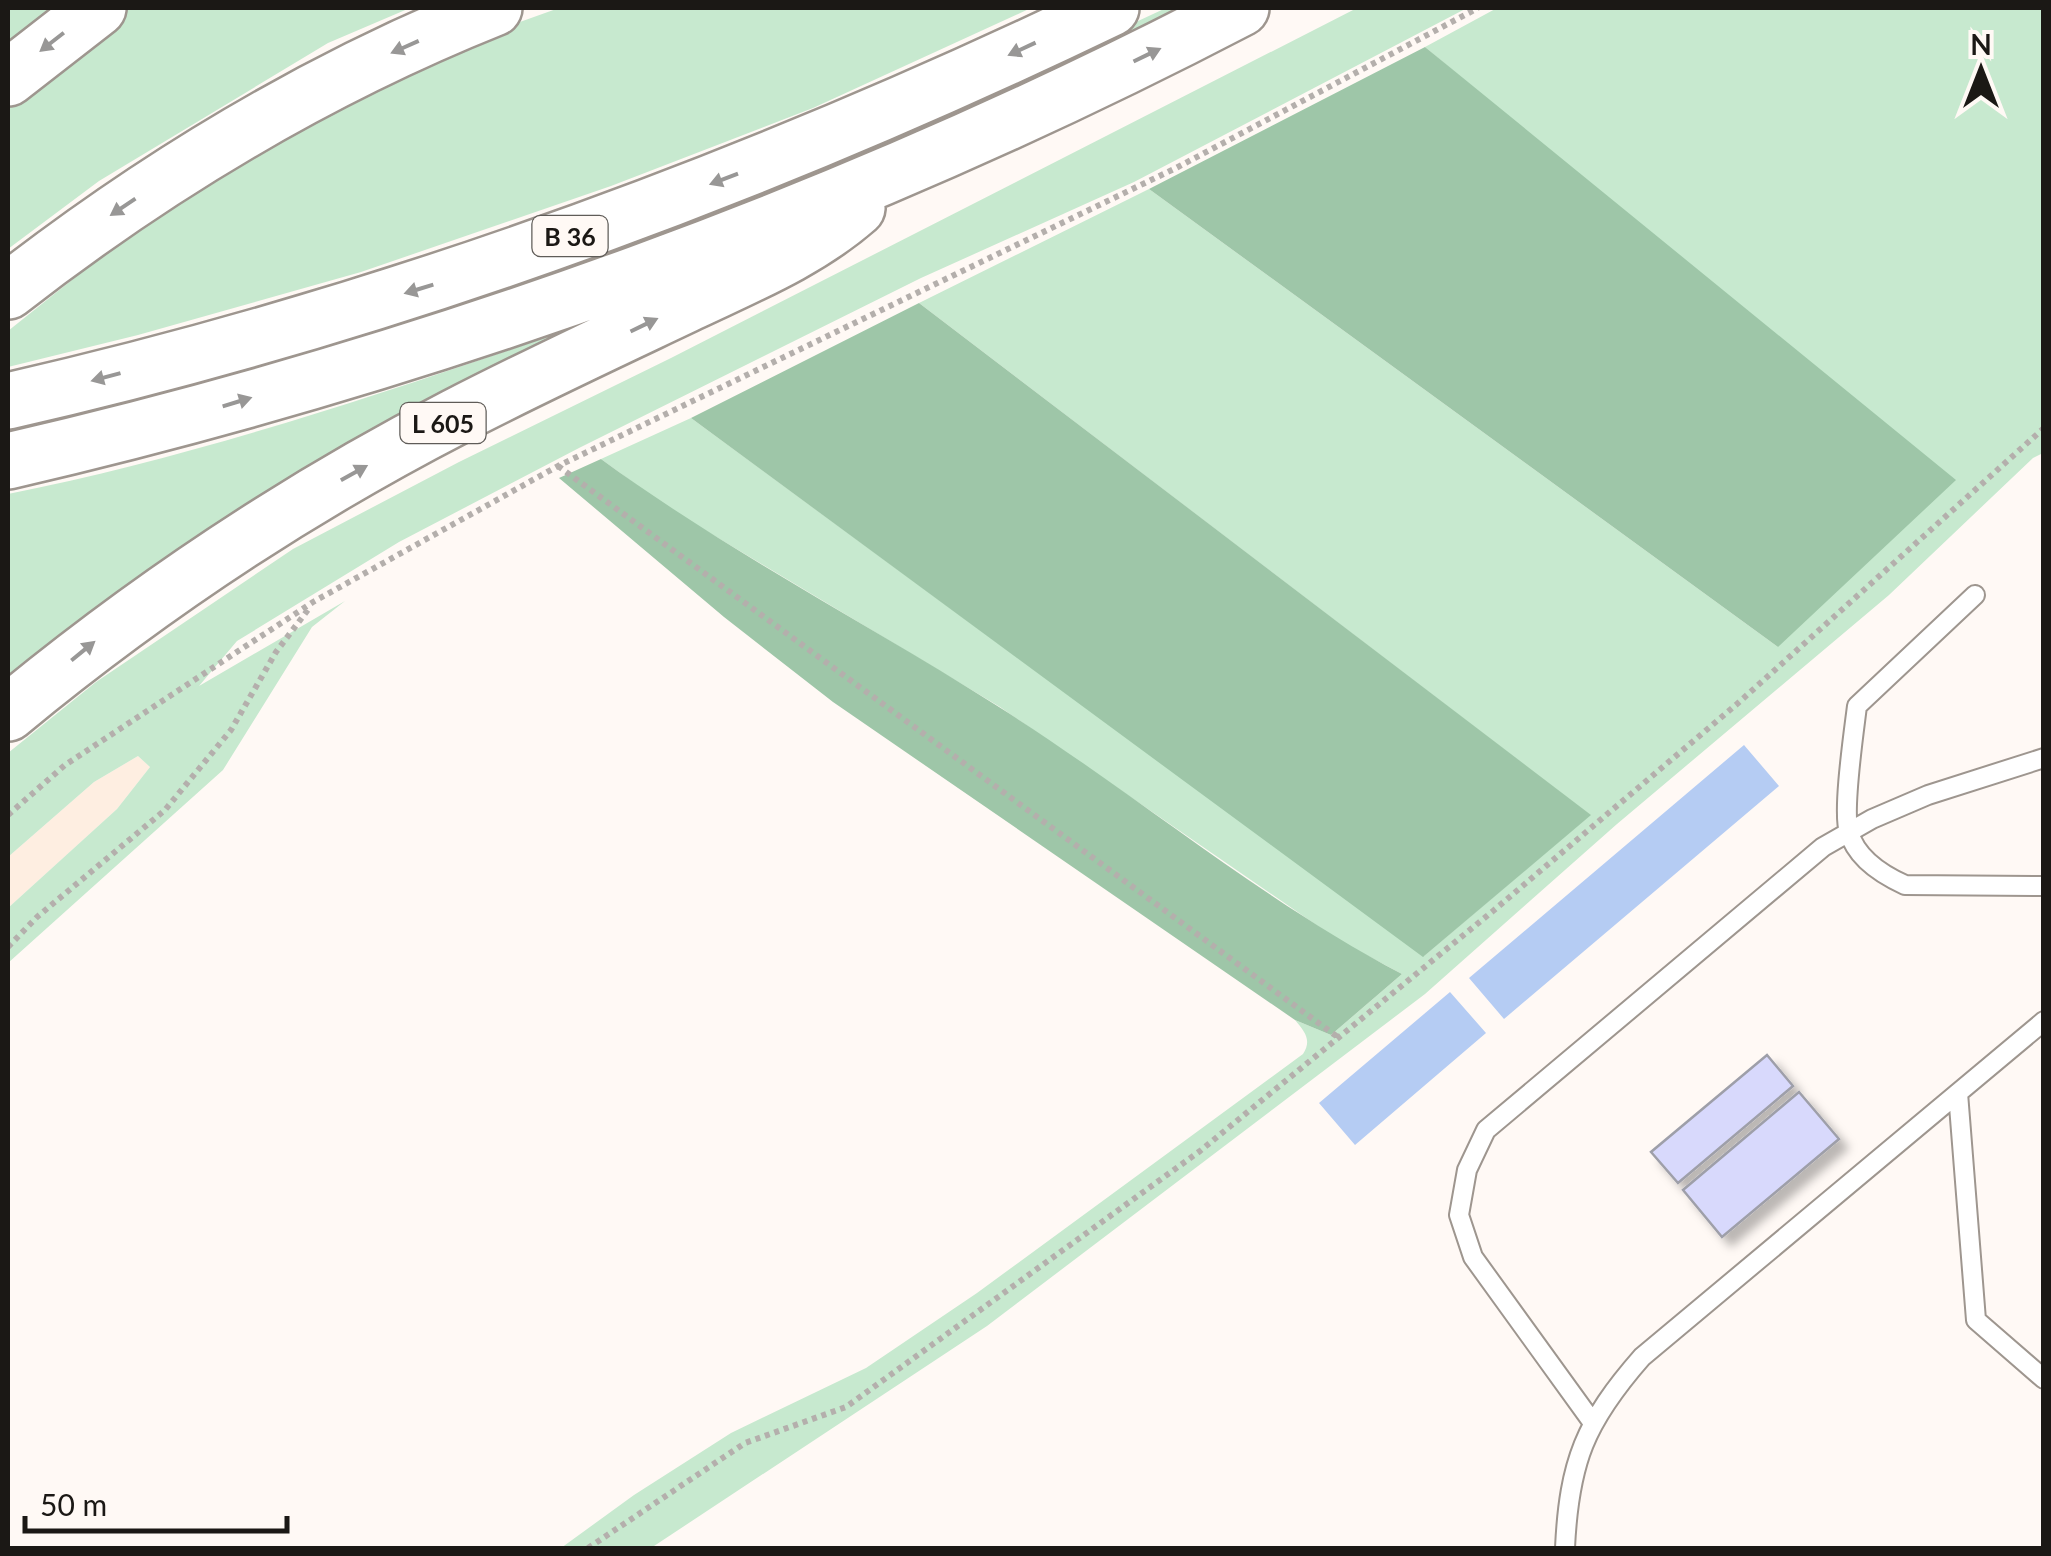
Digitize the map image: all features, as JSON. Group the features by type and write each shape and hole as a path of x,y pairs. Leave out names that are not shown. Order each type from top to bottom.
{"highway":[{"path":"8,78 98,8"},
{"path":"8,291 69,243 248,128 352,71 494,8"},
{"name":"B 36","path":"8,401 420,289 552,243 737,174 922,95 1110,8"},
{"name":"B 36","path":"8,461 220,407 417,349 594,290 900,170 1038,108 1241,8"},
{"name":"L 605","path":"8,713 91,644 196,570 341,480 454,417 794,254 840,223 900,170"}],"lane":[{"path":"1975,595 1857,706 1848,832 1884,876 1905,885 2044,886"},
{"path":"1593,1423 1473,1258 1459,1215 1467,1170 1486,1130 1802,862 1848,832 1928,795 2044,758"},
{"path":"1565,1548 1568,1496 1578,1453 1613,1390 1642,1357 2044,1021"},
{"path":"1958,1093 1976,1320 2044,1379"}],"path":[{"path":"8,815 65,765 314,602 558,466 1176,168 1478,8"},
{"path":"588,1548 745,1443 846,1407 1200,1150 1340,1038 1737,704 2044,428"},
{"path":"558,466 1340,1038"},
{"path":"8,947 165,810 231,730 276,652 314,602"}],"shaded area":[{"path":"138,756 150,767 117,809 8,908 8,857 94,782"}],"green space":[{"path":"8,8 75,8 8,59"},
{"path":"124,8 410,8 328,43 99,181 8,249 8,94"},
{"path":"559,8 1031,8 813,108 611,186 361,272 8,367 8,331 73,279 69,269 191,186 472,39"},
{"path":"1166,8 1191,8 820,180 354,346 8,439 8,424 964,102"},
{"path":"1357,8 1467,8 1134,182 921,278 579,448 399,542 237,641 199,686 345,601 312,627 223,770 8,963 8,908 117,809 150,767 138,756 94,782 8,857 8,753 96,682 293,549"},
{"path":"1497,8 2043,8 2043,453 2033,458 1889,595 1617,824 1425,994 987,1326 651,1548 561,1548 731,1433 866,1368 977,1293 1303,1054 1306,1036 1295,1020 1331,1035 1402,974 1338,940 1000,707 668,508 601,459 691,418 1424,956 1590,815 919,303 1149,189 1778,647 1718,292 1425,47"},
{"path":"1425,47 1956,480 1778,647 1149,189"},
{"path":"919,303 1591,815 1423,957 691,418"},
{"path":"611,315 8,681 8,494 237,437 388,391"},
{"path":"601,459 748,556 999,707 1298,913 1402,974 1331,1035 1295,1020 833,702 724,617 559,478"}],"water":[{"path":"1744,745 1779,786 1504,1019 1469,978"},
{"path":"1450,992 1486,1033 1355,1145 1319,1103"}],"building":[{"path":"1767,1055 1793,1086 1678,1183 1651,1152"},
{"path":"1799,1092 1839,1139 1722,1237 1683,1190"}]}
